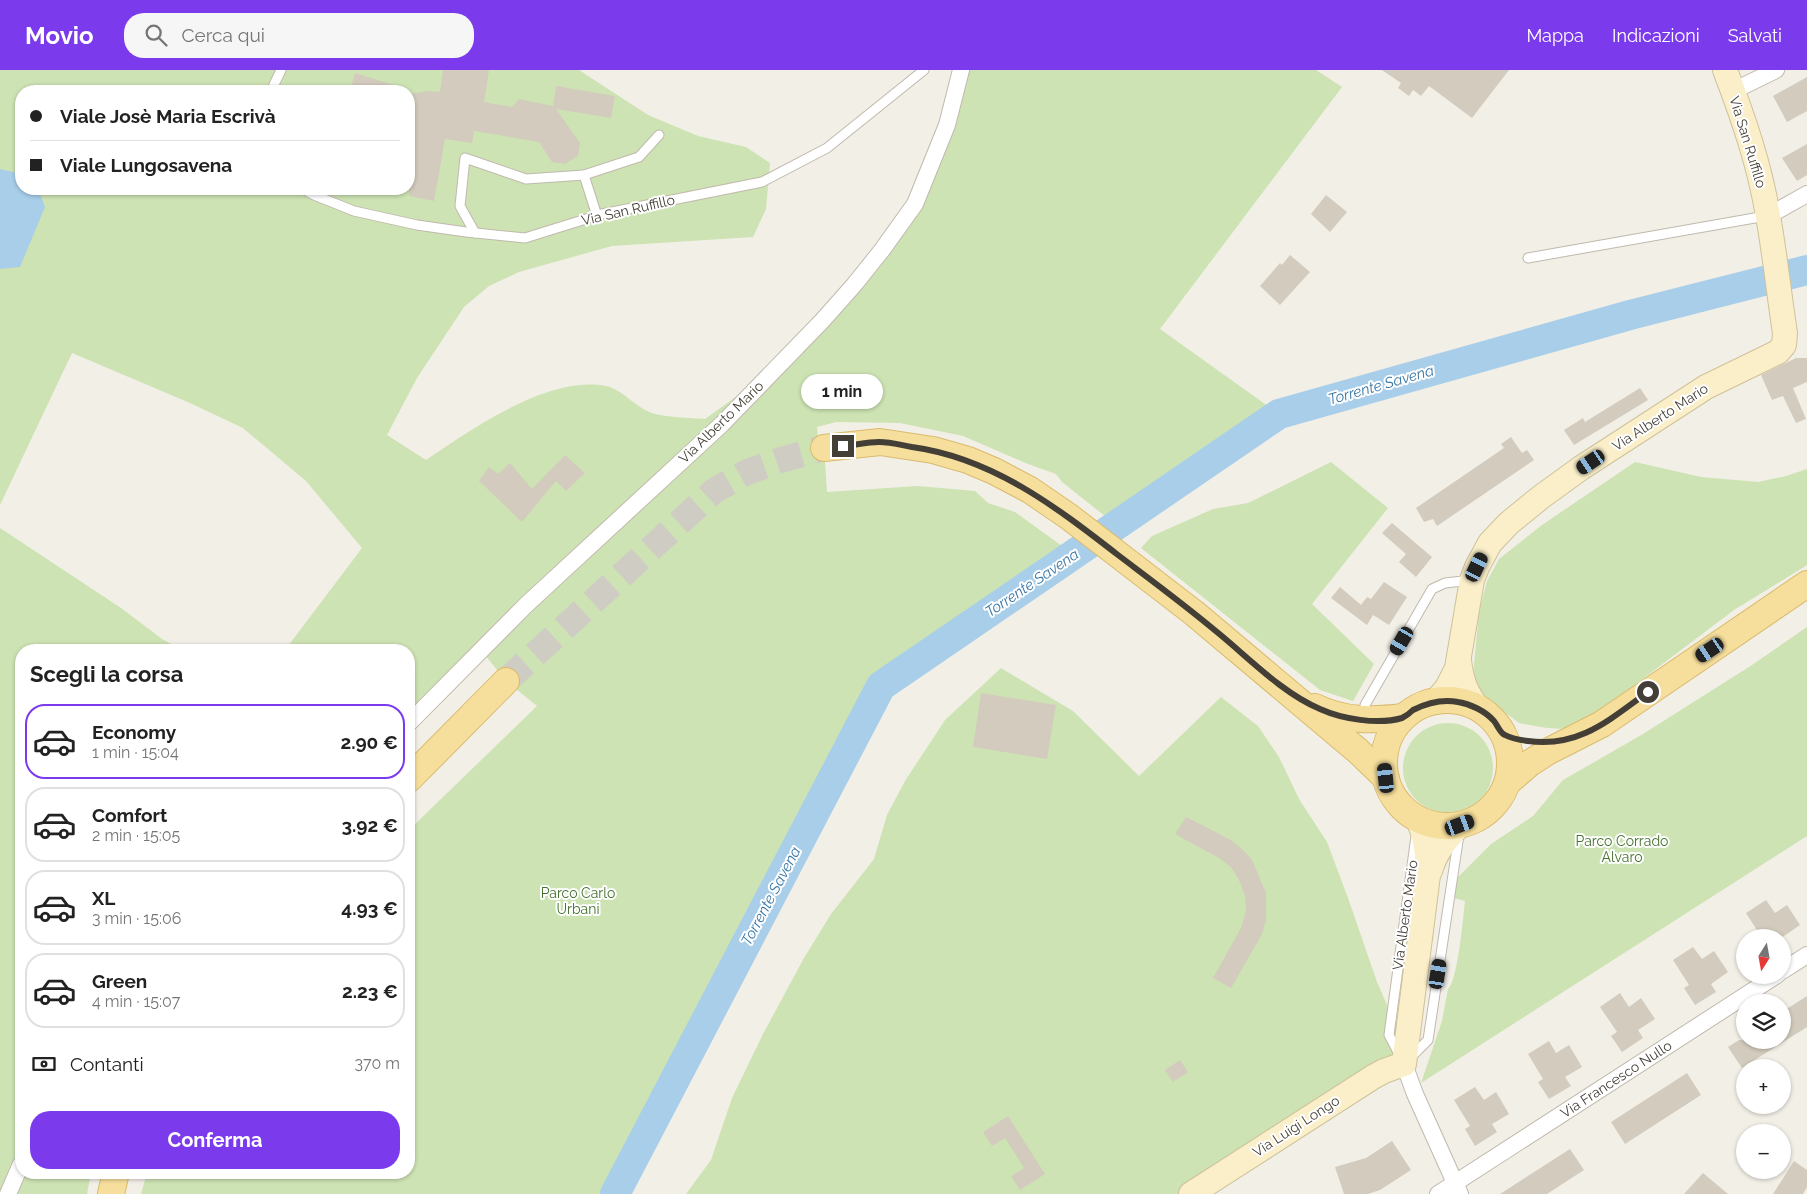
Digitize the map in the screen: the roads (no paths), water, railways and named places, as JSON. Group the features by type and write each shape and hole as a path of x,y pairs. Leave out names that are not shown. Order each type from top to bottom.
{"main road":[{"path":"824,448 880,442 933,450 968,460 1030,490 1068,516 1194,613 1358,751 1386,778"},
{"path":"1508,782 1530,763 1547,752 1602,724 1807,584"},
{"path":"415,773 506,681"},
{"path":"1296,698 1322,710 1344,717 1369,720 1403,717"},
{"path":"1450,700 1465,703 1479,709 1493,720 1504,735 1509,750 1508,782 1501,797 1490,810 1476,819 1460,825 1431,824 1406,812 1390,791 1386,778 1384,762 1386,747 1392,732 1403,717 1422,706 1435,702 1450,700"},
{"path":"1504,735 1534,742 1573,739"},
{"path":"111,1194 114,1179"}],"street":[{"name":"Via Alberto Mario","path":"415,717 526,605 722,424 822,321 854,285 915,204 947,125 961,70"},
{"path":"1729,80 1776,70"},
{"name":"Via San Ruffillo","path":"1729,80 1752,147 1768,216"},
{"path":"1768,216 1807,194"},
{"name":"Via Alberto Mario","path":"1435,702 1453,678 1472,580 1477,567 1490,543 1509,522 1588,464 1706,387 1778,352 1784,345 1785,333 1768,216"},
{"name":"Via Alberto Mario","path":"1458,660 1466,692 1479,709"},
{"name":"Via Alberto Mario","path":"1418,819 1426,842 1428,875 1404,1064 1415,1094 1457,1189"},
{"name":"Via Alberto Mario","path":"1428,875 1441,846 1460,825"},
{"path":"1791,965 1807,955"},
{"name":"Via Francesco Nullo","path":"1438,1194 1457,1189 1764,984"},
{"name":"Via Luigi Longo","path":"1191,1194 1373,1077 1404,1064"},
{"path":"8,1194 15,1178"}],"lane":[{"path":"275,85 281,70"},
{"name":"Via San Ruffillo","path":"314,195 354,211 416,225 525,238 597,216 762,182 827,148 924,70"},
{"path":"475,233 460,206 465,158 526,179 584,174 638,157 659,136"},
{"path":"584,174 597,216"},
{"path":"1528,258 1768,216"},
{"path":"1365,705 1432,589 1445,583 1472,580"},
{"name":"Via Alberto Mario","path":"1404,1064 1389,1034 1418,819"},
{"path":"1404,1064 1428,1040 1460,825"}],"water":[{"path":"0,169 15,173 15,195 40,195 45,207 20,267 0,269"}],"waterway":[{"name":"Torrente Savena","path":"615,1194 881,686 1279,414 1630,315 1807,270"}],"tunnel":[{"path":"506,681 714,491 747,472 824,448"}],"park label":[{"name":"Parco Corrado Alvaro","path":"1622,850"},
{"name":"Parco Carlo Urbani","path":"578,902"}]}
